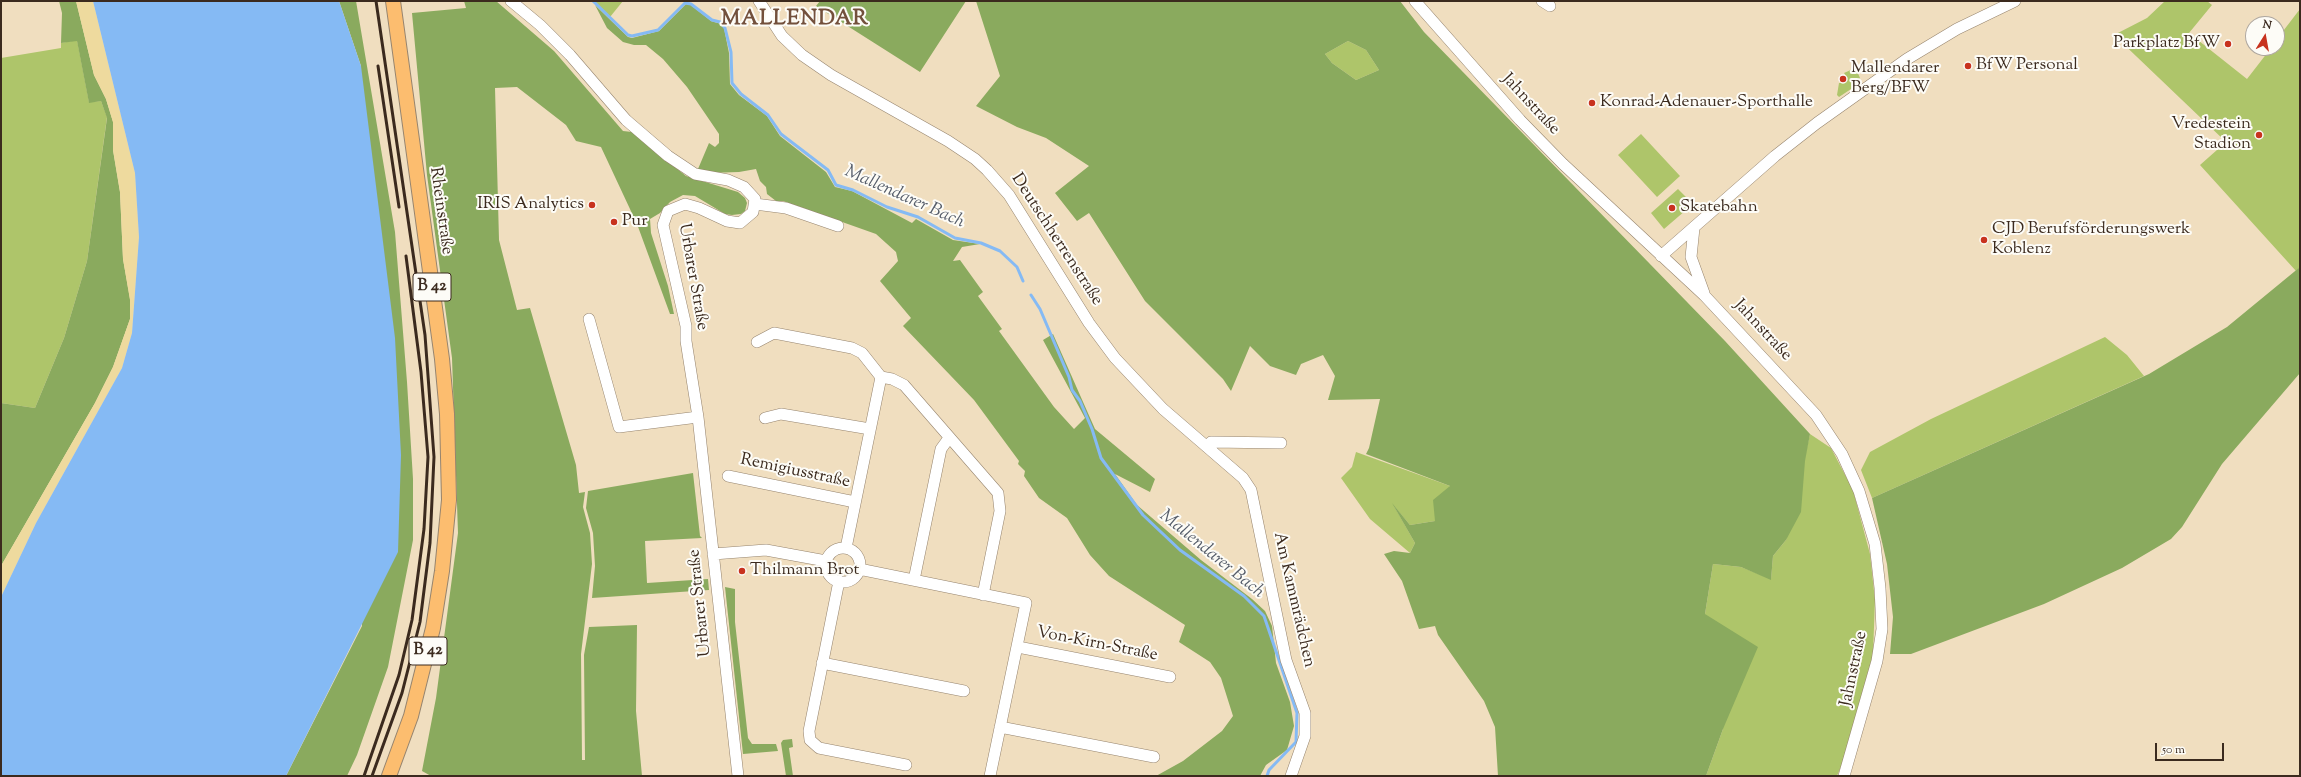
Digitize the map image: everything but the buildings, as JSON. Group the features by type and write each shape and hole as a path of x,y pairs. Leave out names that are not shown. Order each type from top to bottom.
{"main road":[{"name":"Rheinstraße","path":"389,776 411,716 427,654 437,605 447,522 448,446 442,359 393,1"}],"street":[{"path":"511,1 560,45 626,120 668,156 695,174 728,180 744,187 753,195 755,204 786,208 838,226"},
{"name":"Deutschherrenstraße","path":"759,1 782,36 802,55 831,75 948,141 976,159 1009,195 1089,323 1115,358 1163,409 1206,447"},
{"name":"Jahnstraße","path":"1415,1 1520,120 1563,164 1704,295 1816,415 1852,472 1869,519 1878,563 1881,637 1863,715 1844,776"},
{"path":"1661,256 1798,137 1868,86 1957,29 2010,2"},
{"name":"Urbarer Straße","path":"738,776 698,417 686,341 686,326 677,281 663,230 663,221 672,207 685,204 699,208 727,221 740,222 752,212 755,204"},
{"path":"1694,228 1691,256 1704,295"},
{"path":"589,319 619,427 698,417"},
{"path":"757,342 774,333 852,348 862,353 881,377 892,379 904,385 998,493 1001,499 1000,511 983,595"},
{"name":"Remigiusstraße","path":"846,548 881,377"},
{"path":"764,418 781,414 870,429"},
{"path":"914,580 941,449 949,438"},
{"path":"1206,447 1211,442 1281,443"},
{"name":"Am Kammrädchen","path":"1206,447 1243,478 1251,490 1286,660 1305,713 1305,736 1297,763 1291,776"},
{"name":"Remigiusstraße","path":"728,476 855,502"},
{"path":"841,548 846,548 851,550 858,558 859,569 857,574 849,580 839,581 827,571 826,561 831,552 841,548"},
{"path":"713,554 766,550 826,561"},
{"path":"859,569 1026,603 990,776"},
{"path":"839,581 809,731 812,743 819,748 906,764"},
{"name":"Von-Kirn-Straße","path":"1018,647 1170,677"},
{"path":"822,663 964,691"},
{"path":"1000,728 1154,758"}],"green space":[{"path":"59,1 76,1 94,75 106,99 113,122 113,150 120,192 123,259 130,299 130,319 113,367 95,403 1,566 1,403 35,408 64,338 87,261 107,118 101,101 89,103 77,41 61,43 62,13"},
{"path":"339,1 356,1 395,232 413,479 413,540 388,667 357,755 347,776 286,776 362,626 361,66"},
{"path":"464,1 496,1 554,51 623,131 632,132 686,176 738,192 745,198 747,203 745,211 741,214 732,215 725,214 695,196 683,195 670,202 660,213 650,219 651,233 668,286 674,314 670,314 637,224 601,147 576,141 566,125 517,87 495,88 499,240 517,310 530,308 576,465 579,493 585,492 583,507 590,533 592,564 581,654 582,760 585,760 584,655 589,627 637,625 636,711 642,776 431,776 422,771 436,698 458,533 452,358 427,175 412,13 466,8"},
{"path":"594,1 623,1 610,17"},
{"path":"820,1 966,1 920,72 816,6"},
{"path":"976,1 1400,1 1424,32 1725,341 1810,434 1805,461 1801,512 1786,540 1773,556 1771,580 1741,567 1713,564 1705,614 1758,647 1723,729 1706,776 1498,776 1495,727 1484,701 1438,635 1435,626 1419,629 1402,581 1384,554 1394,551 1410,553 1415,543 1392,503 1410,525 1435,521 1433,500 1450,486 1366,454 1369,448 1380,399 1328,400 1335,376 1323,355 1301,364 1296,375 1270,366 1250,346 1231,391 1223,379 1145,301 1089,213 1077,221 1055,193 1089,166 1046,138 1017,127 976,106 1000,76","holes":["1348,41 1366,50 1379,70 1356,80 1332,63 1325,54"]},
{"name":"Vredestein Stadion","path":"2165,1 2207,1 2212,5 2189,33 2247,79 2265,56 2285,56 2285,29 2300,9 2300,267 2296,271 2200,165 2226,142 2114,35 2147,18"},
{"path":"686,4 691,5 711,21 721,24 724,28 729,53 730,84 739,95 767,116 780,136 826,172 835,187 852,191 912,223 916,219 953,240 980,244 962,247 953,261 960,260 983,292 978,296 1002,329 999,331 1054,407 1074,429 1085,418 1043,340 1053,334 1095,429 1155,479 1150,492 1115,474 1137,505 1201,560 1252,599 1265,611 1272,626 1276,663 1290,702 1294,726 1287,750 1266,765 1260,776 1156,776 1183,761 1222,731 1233,716 1221,678 1210,662 1179,642 1185,625 1109,576 1090,555 1067,518 1039,498 1024,476 1025,471 1018,464 1019,461 974,400 903,326 911,318 880,281 898,261 896,252 876,234 783,201 776,201 767,194 766,187 760,181 756,169 739,172 709,173 698,169 709,143 715,147 719,143 719,134 687,87 663,59 646,45 634,45 623,42 607,28 595,5 628,37 632,38 659,31"},
{"path":"77,40 89,102 101,101 107,117 87,261 64,338 35,408 1,403 1,58 61,48 61,43"},
{"path":"1348,41 1366,50 1379,70 1356,80 1332,63 1325,54"},
{"path":"1853,69 1857,71 1860,78 1852,84 1854,87 1839,97 1837,95 1839,83 1844,83 1846,76 1844,73"},
{"path":"1641,134 1680,176 1657,197 1618,155"},
{"name":"Skatebahn","path":"1678,189 1693,204 1664,229 1651,213"},
{"path":"2300,267 2300,373 2222,464 2182,527 2171,539 2122,568 2044,604 1911,654 1890,654 1893,617 1887,564 1872,498 2149,374 2227,327"},
{"path":"2105,337 2127,355 2144,376 1872,498 1861,470 1870,452 1931,419"},
{"path":"1810,434 1831,448 1853,490 1870,554 1875,600 1873,654 1848,750 1837,776 1706,776 1723,729 1705,614 1713,564 1741,567 1771,579 1773,556 1786,540"},
{"path":"1356,452 1450,486 1435,521 1410,525 1394,506 1415,543 1410,553 1370,519 1341,478 1352,467"},
{"path":"693,473 700,536 702,538 645,541 647,583 708,579 709,590 592,598 595,566 593,533 586,508 588,491"},
{"path":"725,587 735,589 735,622 748,738 752,744 776,744 778,751 743,754"},
{"path":"792,739 793,747 789,748 793,776 786,776 781,743 783,740"}],"sand":[{"path":"76,1 93,1 135,173 139,237 132,333 122,368 36,523 1,597 1,566 95,403 113,367 130,319 130,300 123,259 120,192 113,150 113,122 106,99 94,75"}],"water":[{"path":"93,1 339,1 361,66 395,338 401,455 398,552 286,776 1,776 1,597 36,523 122,368 132,333 139,237 135,173"}],"waterway":[{"name":"Mallendarer Bach","path":"593,1 628,35 632,36 658,30 685,3 691,4 712,20 720,22 725,28 731,52 732,83 741,94 768,115 781,134 828,170 836,185 853,190 887,207 918,217 955,238 981,243 1000,251 1017,267 1023,281"},
{"name":"Mallendarer Bach","path":"1031,295 1040,309 1069,377 1072,390 1080,401 1092,429 1101,458 1143,515 1180,550 1244,596 1264,616 1297,713 1296,742 1269,770 1267,776"}],"railway":[{"path":"372,776 402,693 420,622 430,543 434,457 425,335 376,1"},
{"path":"378,66 399,207"},
{"path":"364,776 399,675 412,620 424,529 428,457 421,372 406,256"}],"place":[{"name":"Parkplatz BfW","path":"2228,44"},
{"name":"BfW Personal","path":"1968,66"},
{"name":"Mallendarer Berg/BFW","path":"1843,79"},
{"name":"Konrad-Adenauer-Sporthalle","path":"1592,103"},
{"name":"Vredestein Stadion","path":"2259,135"},
{"name":"IRIS Analytics","path":"592,205"},
{"name":"Skatebahn","path":"1672,208"},
{"name":"Pur","path":"614,222"},
{"name":"CJD Berufsförderungswerk Koblenz","path":"1984,240"},
{"name":"Thilmann Brot","path":"742,571"}],"district":[{"name":"MALLENDAR","path":"795,20"}]}
